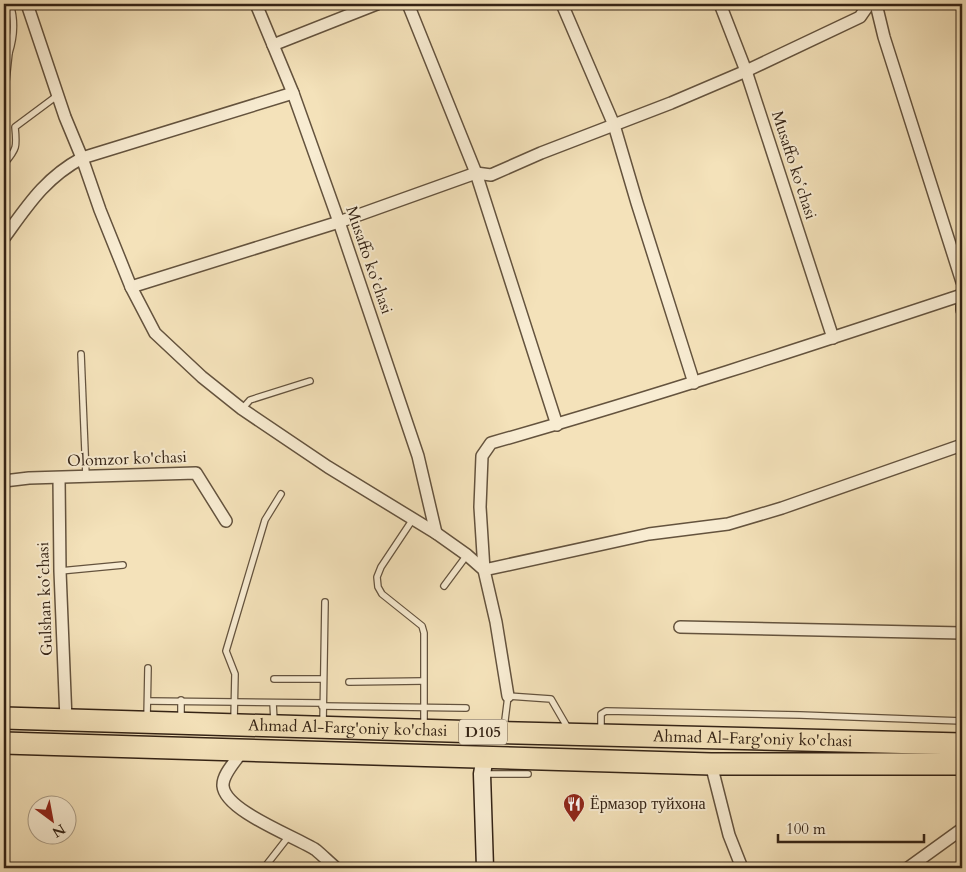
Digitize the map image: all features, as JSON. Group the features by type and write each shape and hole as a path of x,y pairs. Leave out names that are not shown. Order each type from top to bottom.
{"highway":[{"name":"Ahmad Al-Farg'oniy ko'chasi","path":"4,718 424,731 962,744"},
{"path":"482,732 484,766"},
{"name":"Ahmad Al-Farg'oniy ko'chasi","path":"4,743 243,750 484,766 962,764"}],"main road":[{"path":"484,766 485,868"}],"street":[{"path":"27,4 100,210 131,287 155,333 202,377 242,408 328,467 436,532 484,570"},
{"name":"Musaffo koʻchasi","path":"256,4 293,93 339,222 418,456 436,532"},
{"path":"273,45 377,4"},
{"path":"408,4 476,173 557,424"},
{"path":"562,4 614,125 694,383"},
{"name":"Musaffo koʻchasi","path":"720,4 746,71 833,338"},
{"path":"131,287 339,222 476,173 492,176 541,153 671,103 746,71 860,17 869,4"},
{"path":"876,4 884,37 962,282"},
{"path":"4,238 35,195 64,168 82,158 293,93"},
{"path":"508,696 496,622 484,570 480,507 482,456 490,443 694,383 962,295"},
{"path":"962,303 962,310"},
{"path":"484,570 649,534 728,524 782,508 962,446"},
{"name":"Olomzor ko'chasi","path":"4,481 86,476 196,473 226,521"},
{"name":"Gulshan koʻchasi","path":"59,478 60,571 66,720"},
{"path":"680,627 962,634"},
{"path":"243,750 222,785 225,792 241,810 315,850 336,868"},
{"path":"711,764 729,835 742,868"},
{"path":"908,868 962,829"}],"lane":[{"path":"4,100 9,53 14,39 10,4"},
{"path":"4,41 9,53"},
{"path":"4,164 15,152 17,141 15,126 58,95"},
{"path":"81,354 86,476"},
{"path":"242,408 250,400 310,381"},
{"path":"234,725 235,674 226,651 265,520 281,494"},
{"path":"413,519 380,567 377,577 378,587 382,594 422,626 424,633 424,731"},
{"path":"444,586 467,555"},
{"path":"60,571 123,565"},
{"path":"323,728 325,602"},
{"path":"147,722 148,668"},
{"path":"274,679 323,679"},
{"path":"350,682 423,681"},
{"path":"504,732 508,696 551,698 572,734"},
{"path":"181,700 181,723"},
{"path":"148,701 181,700 234,703 466,708"},
{"path":"273,703 274,726"},
{"path":"602,734 601,714 606,711 962,721"},
{"path":"484,766 528,774"},
{"path":"264,868 289,836"}],"place":[{"name":"Ёрмазор туйхона","path":"574,823"}]}
